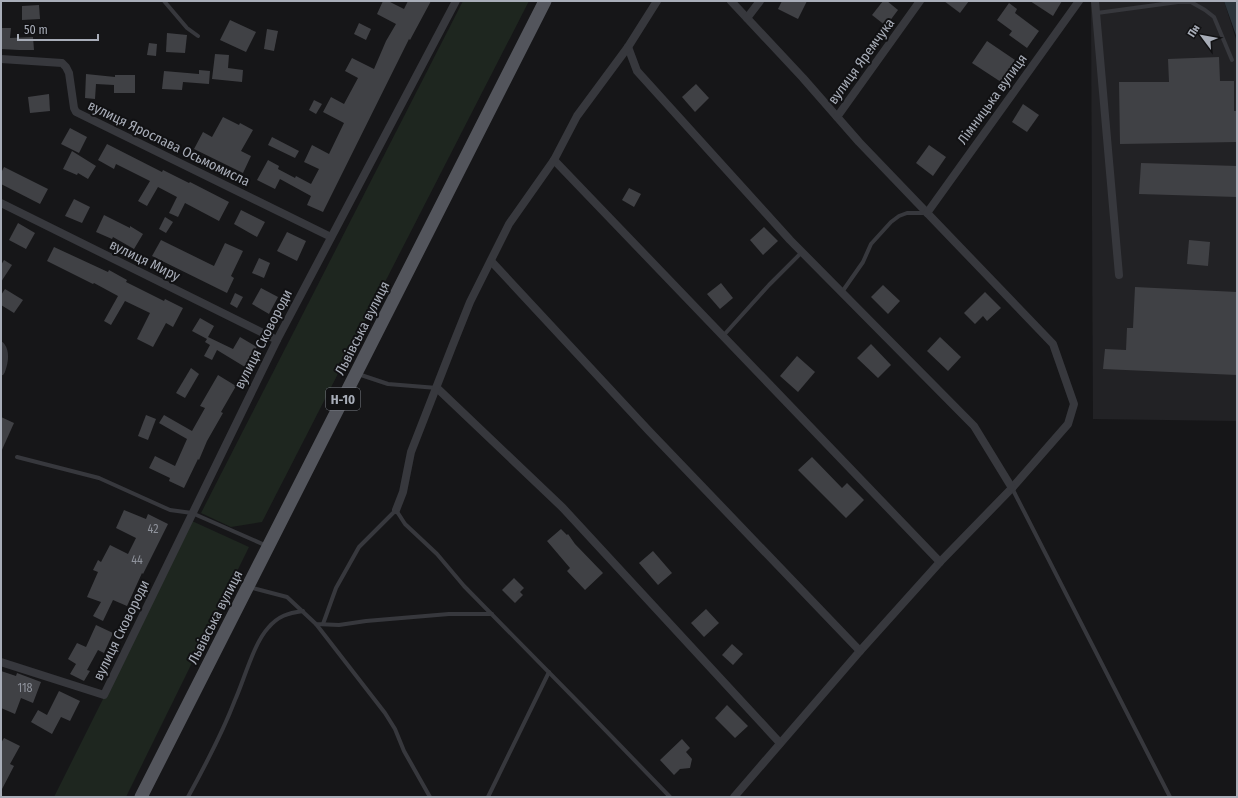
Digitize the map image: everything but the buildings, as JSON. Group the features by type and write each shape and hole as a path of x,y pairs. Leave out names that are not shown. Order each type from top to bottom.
{"main road":[{"name":"Львівська вулиця","path":"141,797 356,373 413,264 545,1"}],"street":[{"name":"вулиця Сковороди","path":"1,662 104,694 277,340 456,1"},
{"path":"396,510 403,492 411,452 470,302 508,224 554,160 577,116 628,47 657,1"},
{"path":"731,1 803,78 859,142 1053,344 1074,404 1068,424 1012,488 940,562 860,651 734,797"},
{"path":"747,18 760,1"},
{"name":"вулиця Яремчука","path":"837,116 920,1"},
{"name":"Лімницька вулиця","path":"927,213 1079,1"},
{"path":"1095,1 1119,274"},
{"path":"628,47 637,71 802,252 974,426 1012,488"},
{"name":"вулиця Ярослава Осьмомисла","path":"1,59 62,62 66,66 69,73 74,108 76,112 331,237"},
{"path":"554,160 940,562"},
{"name":"вулиця Миру","path":"1,203 277,340"},
{"path":"491,261 649,431 860,651"},
{"path":"1,346 4,349 4,361 1,371"},
{"path":"437,388 563,508 780,743"}],"lane":[{"path":"164,1 183,24 198,36"},
{"path":"1097,13 1178,2 1191,2 1214,17 1232,60"},
{"path":"842,292 863,262 871,244 891,222 899,216 907,213 927,213"},
{"path":"723,336 768,285 802,252"},
{"path":"356,373 388,384 437,388"},
{"path":"17,457 99,478 170,510 192,513 269,547"},
{"path":"1012,488 1170,797"},
{"path":"323,624 336,588 359,547 396,510 405,524 437,554 464,586 670,797"},
{"path":"248,587 287,597 316,624 386,713 395,729 404,751 430,797"},
{"path":"188,797 210,757 235,701 259,641 267,628 286,614 303,611"},
{"path":"316,624 340,625 366,621 449,614 492,614"},
{"path":"488,797 549,672"}],"shaded area":[{"path":"463,1 529,1 262,522 231,527 201,513"},
{"path":"1091,1 1224,1 1237,42 1237,421 1093,419"},
{"path":"1224,1 1237,1 1237,38"},
{"path":"192,521 249,547 126,797 54,797"}]}
